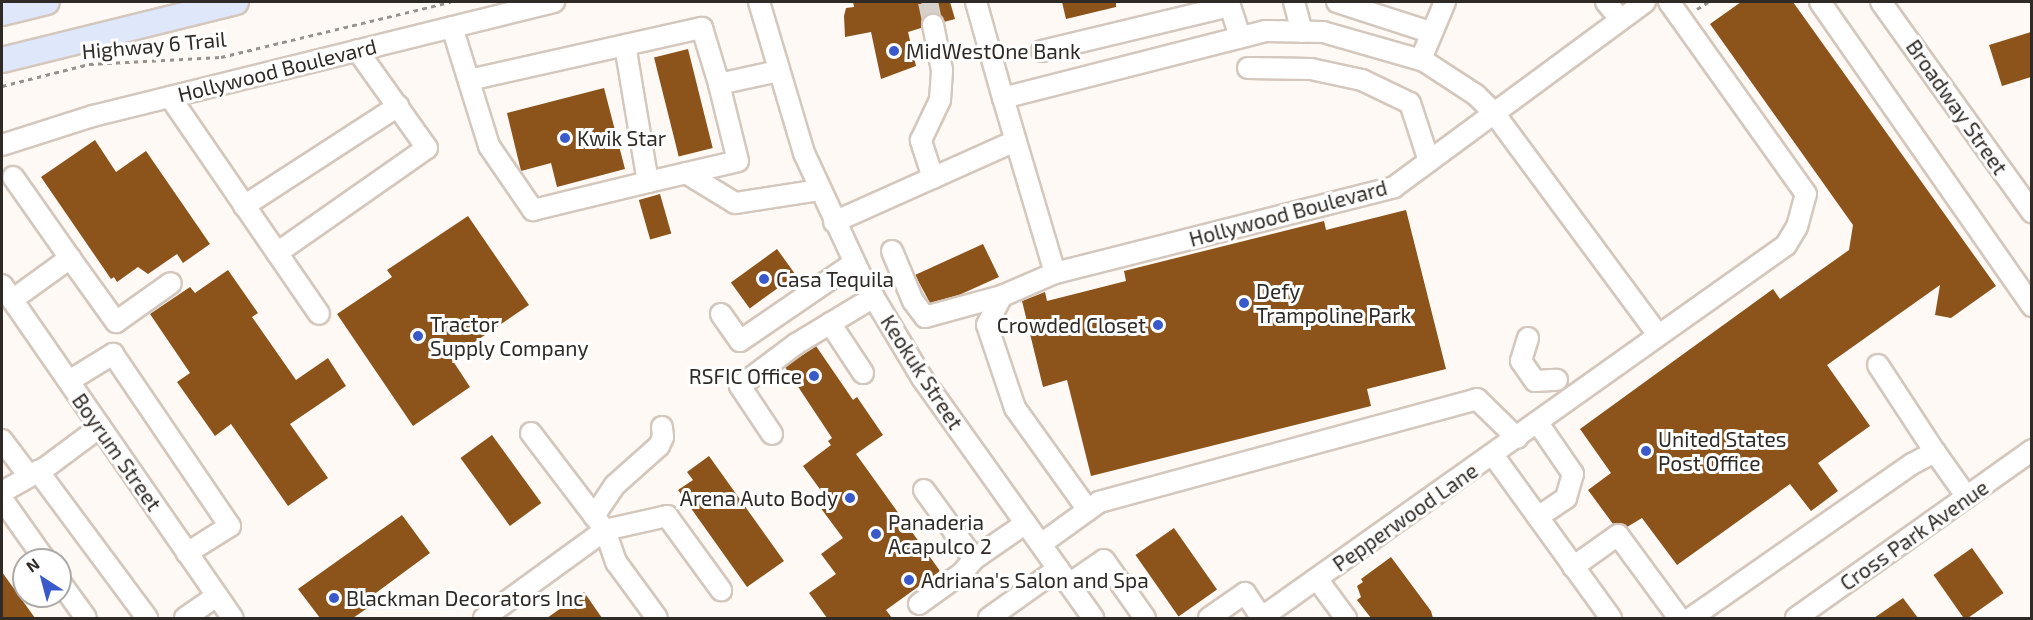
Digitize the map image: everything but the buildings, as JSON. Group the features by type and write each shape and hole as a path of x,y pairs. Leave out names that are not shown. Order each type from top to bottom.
{"main road":[{"path":"2,13 47,2"},
{"path":"2,60 236,2"}],"street":[{"name":"Hollywood Boulevard","path":"2,145 170,97 554,2"},
{"name":"Keokuk Street","path":"759,2 778,71 820,190 854,263 922,378 1094,618"},
{"path":"976,2 1055,273"},
{"path":"1294,2 1302,32"},
{"path":"1337,2 1430,32"},
{"path":"1421,59 1430,32 1445,2"},
{"path":"1606,2 1621,20"},
{"name":"Hollywood Boulevard","path":"892,251 913,301 925,317 1002,296 1055,273 1370,195 1394,187 1646,2"},
{"name":"Pepperwood Lane","path":"1270,616 1317,579 1786,245 1797,227 1806,194 1669,2"},
{"path":"1820,2 2031,306"},
{"name":"Broadway Street","path":"1881,2 2031,212"},
{"path":"1042,51 1230,6 1240,37"},
{"path":"1187,16 1194,48"},
{"path":"933,25 942,70 940,100 921,140 933,178"},
{"path":"452,27 489,146 533,210 738,161 702,28 469,80"},
{"path":"1138,28 1146,60"},
{"path":"1003,98 1265,31 1302,32 1359,39 1421,59 1476,95 1494,113 1658,335"},
{"path":"1090,40 1098,72"},
{"path":"625,45 648,182"},
{"path":"277,254 427,148 357,50"},
{"path":"1248,68 1311,69 1362,80 1410,103 1429,161"},
{"path":"719,84 778,71"},
{"path":"170,97 319,314"},
{"path":"244,206 398,106"},
{"path":"834,222 1015,141"},
{"path":"686,173 735,203 820,190"},
{"path":"13,177 116,322 171,284"},
{"path":"7,292 70,258"},
{"path":"721,314 740,341 854,263"},
{"name":"Boyrum Street","path":"7,292 233,618"},
{"path":"1002,296 987,325 1015,408 1088,510"},
{"path":"772,434 740,386 830,323 874,297"},
{"path":"830,323 863,373"},
{"path":"1528,338 1521,362 1535,381 1557,380"},
{"path":"69,381 113,354 230,526 187,553"},
{"path":"1878,365 1966,497"},
{"path":"1041,544 1100,502 1477,399 1517,438"},
{"path":"1538,517 1566,498 1574,474 1544,419"},
{"path":"2,492 34,474 100,427"},
{"path":"484,618 599,523 615,485 659,446 663,437 662,427"},
{"path":"531,433 599,523 616,562 657,618"},
{"path":"2,440 34,474 147,618"},
{"name":"Cross Park Avenue","path":"1796,618 2031,450"},
{"path":"1691,618 1912,464 1935,452"},
{"path":"1493,455 1611,618"},
{"path":"924,490 974,559"},
{"path":"2,499 37,548"},
{"path":"599,523 667,516 721,590"},
{"path":"919,604 962,573 974,559 1026,523"},
{"path":"1574,567 1618,535 1679,618"},
{"path":"989,618 1010,613 1064,576 1104,560 1145,618"},
{"path":"1317,579 1346,618"},
{"path":"1209,618 1245,593 1270,616"},
{"path":"185,618 218,596"},
{"path":"72,599 86,618"}],"path":[{"name":"Highway 6 Trail","path":"2,86 89,64 221,57 450,2"}],"tunnel":[{"path":"928,2 933,25"}],"place":[{"name":"MidWestOne Bank","path":"894,51"},
{"name":"Kwik Star","path":"565,138"},
{"name":"Casa Tequila","path":"764,279"},
{"name":"Defy Trampoline Park","path":"1244,303"},
{"name":"Crowded Closet","path":"1158,325"},
{"name":"Tractor Supply Company","path":"418,336"},
{"name":"RSFIC Office","path":"814,376"},
{"name":"United States Post Office","path":"1646,451"},
{"name":"Arena Auto Body","path":"850,498"},
{"name":"Panaderia Acapulco 2","path":"876,534"},
{"name":"Adriana's Salon and Spa","path":"909,580"},
{"name":"Blackman Decorators Inc","path":"334,598"}]}
